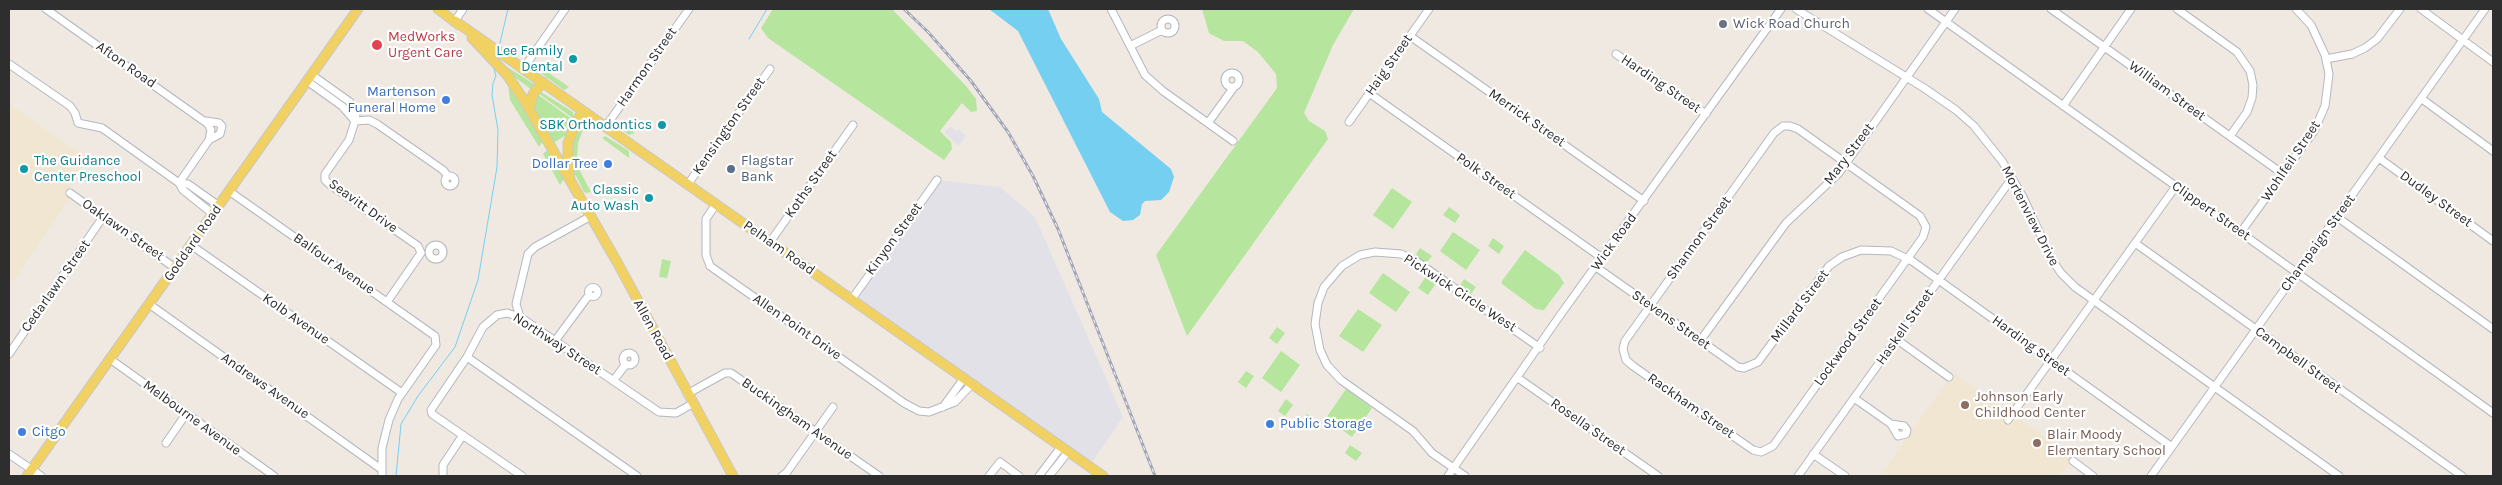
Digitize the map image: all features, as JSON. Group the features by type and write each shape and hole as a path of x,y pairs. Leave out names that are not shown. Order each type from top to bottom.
{"main road":[{"name":"Goddard Road","path":"30,473 358,9"},
{"name":"Allen Road","path":"438,9 455,20 490,51 500,68 515,85 591,216 732,476"},
{"name":"Pelham Road","path":"490,51 504,55 584,110 1103,476"},
{"path":"529,109 533,94 543,82"},
{"name":"Allen Road","path":"572,184 568,163 569,138 584,110"},
{"path":"550,146 569,138"}],"street":[{"name":"Afton Road","path":"46,9 206,121 211,130 209,140"},
{"path":"455,20 464,9"},
{"path":"523,69 565,9"},
{"name":"Harmon Street","path":"606,126 689,9"},
{"path":"1110,9 1145,75 1153,83 1232,141"},
{"name":"Haig Street","path":"1349,122 1429,9"},
{"name":"Wick Road","path":"1448,476 1540,348 1557,319 1596,268 1781,9"},
{"name":"Mortenview Drive","path":"1796,9 1906,77 1966,119 1990,145 2012,178 2056,267 2070,283 2339,476"},
{"name":"Clippert Street","path":"1928,9 2493,413"},
{"name":"Mary Street","path":"1700,341 1786,223 1831,182 1846,163 1955,9"},
{"name":"William Street","path":"2051,9 2283,174"},
{"path":"2063,106 2131,9"},
{"path":"2177,9 2238,52 2250,71 2253,85 2252,98 2247,112 2230,136"},
{"name":"Wohlfeil Street","path":"2241,232 2314,131 2323,112 2329,86 2326,60 2320,39 2311,25 2296,9"},
{"path":"2326,60 2352,54 2365,48 2377,39 2400,9"},
{"path":"2421,9 2493,62"},
{"name":"Champaign Street","path":"2151,476 2485,9"},
{"path":"1130,46 1162,30"},
{"name":"Merrick Street","path":"1410,36 1644,201"},
{"name":"Harding Street","path":"1616,54 1706,114"},
{"path":"9,64 70,106 75,113 78,124 102,128 179,183 183,190 213,214"},
{"name":"Kensington Street","path":"688,184 770,68"},
{"path":"310,78 342,106 355,121 369,120 377,124 443,170 448,176"},
{"path":"1208,123 1234,87"},
{"name":"Polk Street","path":"1369,93 1602,258"},
{"path":"2422,99 2493,151"},
{"name":"Afton Road","path":"206,121 219,123 222,131 216,137 209,140"},
{"name":"Seavitt Drive","path":"355,121 352,135 326,172 325,180 418,246 425,253 387,302"},
{"name":"Koths Street","path":"770,242 853,126"},
{"name":"Shannon Street","path":"1623,354 1625,341 1774,133 1783,126 1795,127 1846,163"},
{"path":"179,183 209,140"},
{"name":"Dudley Street","path":"2379,158 2493,241"},
{"name":"Lockwood Street","path":"1762,452 1773,446 1923,237 1925,226 1920,216 1846,163"},
{"name":"Haskell Street","path":"1798,476 2012,178"},
{"name":"Kinyon Street","path":"852,299 937,180"},
{"path":"179,183 188,184 219,206"},
{"path":"2008,420 2176,186"},
{"name":"Balfour Avenue","path":"229,191 433,334 436,344 402,393"},
{"name":"Oaklawn Street","path":"70,193 175,268"},
{"name":"Allen Point Drive","path":"716,204 706,219 706,255 710,266 908,405 929,412 949,406 960,399 968,381"},
{"path":"520,317 516,304 528,254 535,247 591,216"},
{"path":"2337,217 2493,329"},
{"name":"Cedarlawn Street","path":"9,354 104,218"},
{"name":"Campbell Street","path":"2135,243 2462,476"},
{"name":"Kolb Avenue","path":"191,245 402,393"},
{"name":"Millard Street","path":"1748,368 1758,362 1823,272 1835,261 1852,253 1871,249 1890,251 1908,258 1938,279"},
{"name":"Pickwick Circle West","path":"1453,468 1432,453 1413,431 1341,380 1327,365 1320,350 1314,324 1318,302 1327,283 1342,266 1360,255 1375,252 1401,254 1416,261 1540,348"},
{"name":"Stevens Street","path":"1596,268 1738,367 1748,368"},
{"name":"Harding Street","path":"1938,279 2172,447"},
{"path":"555,341 590,295"},
{"name":"Andrews Avenue","path":"149,304 381,472"},
{"name":"Northway Street","path":"463,435 432,414 432,407 467,357 483,327 490,319 507,313 520,317 659,412 676,412 692,404"},
{"path":"1896,339 1949,377"},
{"name":"Rackham Street","path":"1623,354 1634,366 1753,450 1762,452"},
{"path":"467,357 637,476"},
{"name":"Melbourne Avenue","path":"110,359 274,476"},
{"path":"613,381 626,364"},
{"name":"Buckingham Avenue","path":"687,394 729,373 879,476"},
{"name":"Rosella Street","path":"1518,378 1658,476"},
{"path":"381,472 386,428 402,393"},
{"path":"1854,398 1891,424"},
{"path":"782,476 787,472 833,406"},
{"path":"166,442 186,414"},
{"path":"443,476 443,465 463,435 522,476"},
{"path":"1039,476 1064,449"},
{"path":"1049,476 1064,449"},
{"path":"9,454 30,473 40,476"},
{"path":"1813,454 1845,476"},
{"path":"2073,461 2094,476"},
{"path":"989,476 1000,462 1019,476"},
{"path":"1453,468 1465,476"}],"shaded area":[{"path":"9,104 88,159 69,188 74,192 13,282 9,279"},
{"path":"951,126 966,136 959,146 944,132"},
{"path":"937,180 1000,187 1035,217 1123,417 1093,461 1064,449 852,299"},
{"name":"Johnson Early Childhood Center","path":"1953,373 2074,457 2060,476 1880,476"}],"green space":[{"path":"773,9 892,9 966,86 976,99 977,111 971,112 962,103 940,131 951,142 952,149 944,160 768,38 761,28"},
{"path":"1202,9 1354,9 1333,45 1304,113 1309,121 1325,131 1328,139 1187,336 1156,255 1277,88 1276,74 1258,52 1243,41 1224,41 1209,33"},
{"path":"533,62 569,87 564,90 534,68"},
{"path":"504,65 534,84 534,88 532,90 516,78 514,79"},
{"path":"508,84 510,84 543,141 539,147 510,100"},
{"path":"541,92 573,112 574,119 538,93"},
{"path":"537,94 573,120 566,135 555,142 550,141 535,114 533,106"},
{"path":"615,120 635,133 629,135 617,126"},
{"path":"579,124 584,127 578,143 577,160 581,173 591,192 587,193 584,192 573,170 570,148"},
{"path":"605,136 629,151 629,158 602,138"},
{"path":"546,151 549,152 564,179 560,185 543,154"},
{"path":"1392,188 1412,202 1393,229 1373,215"},
{"path":"1449,207 1460,215 1455,223 1443,215"},
{"path":"1453,232 1480,250 1466,270 1440,251"},
{"path":"1493,238 1504,246 1499,254 1488,246"},
{"path":"1420,248 1432,256 1426,263 1415,256"},
{"path":"1525,250 1559,275 1564,283 1544,310 1536,309 1502,284 1502,281"},
{"path":"662,259 671,261 667,278 659,277"},
{"path":"1383,273 1410,292 1396,312 1369,293"},
{"path":"1427,275 1437,282 1428,295 1418,288"},
{"path":"1464,279 1476,287 1470,295 1459,287"},
{"path":"1358,309 1382,325 1363,352 1339,336"},
{"path":"1277,327 1285,333 1277,344 1269,338"},
{"path":"1281,351 1300,365 1281,392 1262,378"},
{"path":"1246,371 1254,376 1246,388 1238,382"},
{"path":"1346,389 1372,408 1352,437 1326,418"},
{"path":"1286,399 1293,405 1285,416 1278,411"},
{"path":"1307,414 1318,422 1313,430 1301,422"},
{"path":"1350,445 1362,453 1356,461 1345,453"}],"water":[{"path":"989,9 1048,9 1061,39 1099,99 1102,112 1171,169 1174,177 1169,192 1161,200 1145,201 1142,204 1140,215 1133,220 1123,221 1110,212 1018,31"}],"waterway":[{"path":"499,47 508,9"},
{"path":"749,39 767,9"},
{"path":"396,476 401,424 418,396 455,347 478,280 497,167 498,130 492,95 496,76 494,68"}],"railway":[{"path":"904,9 928,32 971,81 1008,132 1033,176 1058,229 1155,476"}],"place":[{"name":"Wick Road Church","path":"1723,24"},
{"name":"MedWorks Urgent Care","path":"377,45"},
{"name":"Lee Family Dental","path":"573,59"},
{"name":"Martenson Funeral Home","path":"446,100"},
{"name":"SBK Orthodontics","path":"662,125"},
{"name":"Dollar Tree","path":"608,164"},
{"name":"The Guidance Center Preschool","path":"24,169"},
{"name":"Flagstar Bank","path":"731,169"},
{"name":"Classic Auto Wash","path":"649,198"},
{"name":"Johnson Early Childhood Center","path":"1965,405"},
{"name":"Public Storage","path":"1270,424"},
{"name":"Citgo","path":"22,432"},
{"name":"Blair Moody Elementary School","path":"2037,443"}]}
